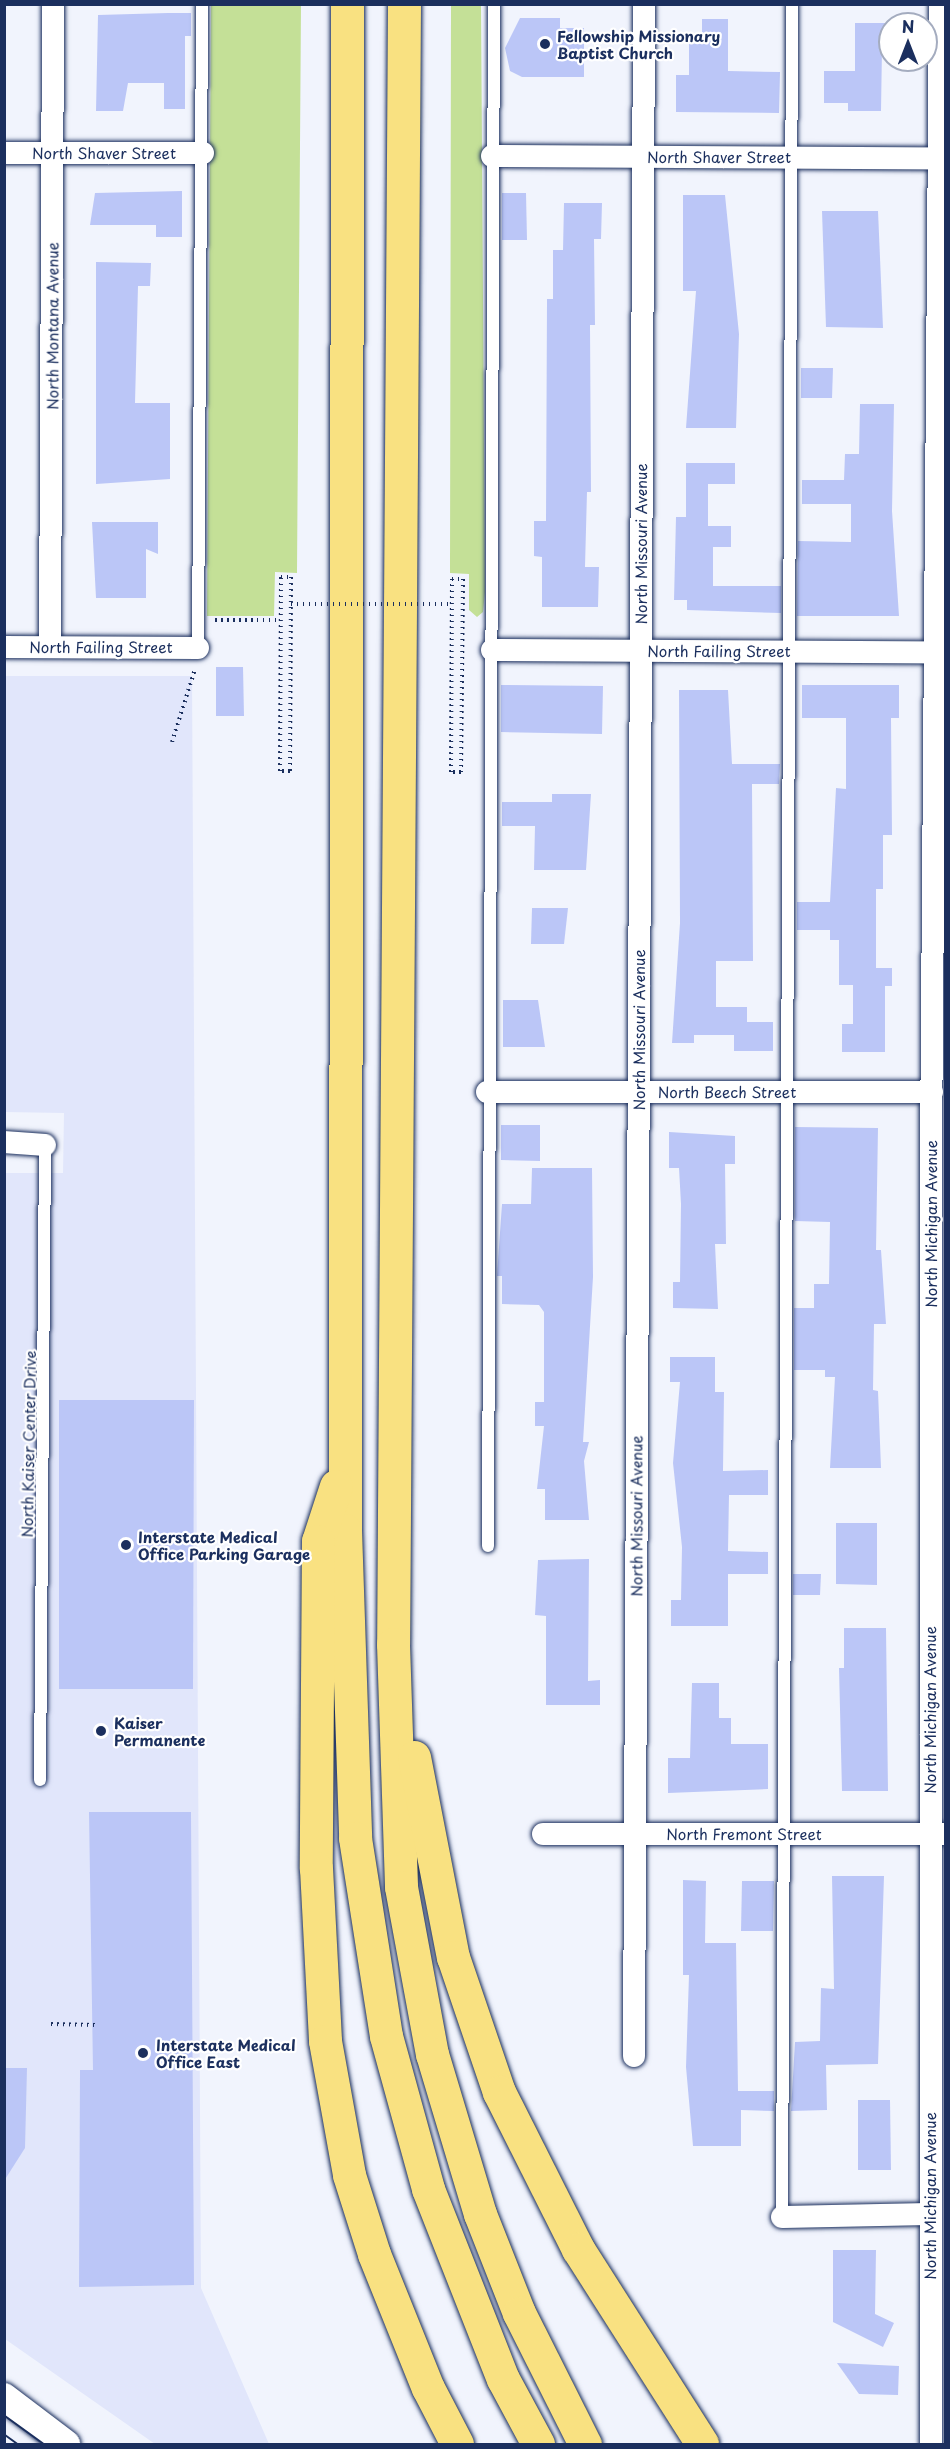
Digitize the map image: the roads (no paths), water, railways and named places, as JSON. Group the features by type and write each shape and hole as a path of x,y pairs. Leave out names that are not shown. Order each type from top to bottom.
{"highway":[{"path":"347,4 346,1456 355,1838 386,2036 457,2271 538,2445"},
{"path":"404,4 393,1644 401,1887 432,2054 480,2214 519,2313 585,2445"},
{"path":"346,1456 318,1541 316,1868 325,2041 349,2175 374,2254 423,2377 457,2445"},
{"path":"393,1644 453,1957 499,2092 578,2248 702,2445"}],"street":[{"name":"North Montana Avenue","path":"51,647 53,4"},
{"name":"North Missouri Avenue","path":"634,2056 644,4"},
{"name":"North Michigan Avenue","path":"931,2445 930,2214 938,1834 938,1146 932,1092 940,652 942,158 940,4"},
{"name":"North Shaver Street","path":"4,153 203,153"},
{"name":"North Shaver Street","path":"492,156 942,158"},
{"name":"North Failing Street","path":"4,647 198,648"},
{"name":"North Failing Street","path":"492,650 940,652"},
{"name":"North Beech Street","path":"487,1092 932,1092"},
{"path":"4,1142 45,1145"},
{"name":"North Fremont Street","path":"543,1834 938,1834"},
{"path":"782,2217 930,2214"},
{"path":"4,2397 66,2445"}],"lane":[{"path":"198,648 203,153 202,4"},
{"path":"488,1546 487,1092 492,650 494,4"},
{"path":"782,2217 792,4"},
{"name":"North Kaiser Center Drive","path":"40,1780 45,1145"}],"tram line":[{"path":"4,2415 44,2444"},
{"path":"4,2434 18,2444"}],"place":[{"name":"Fellowship Missionary Baptist Church","path":"545,44"},
{"name":"Interstate Medical Office Parking Garage","path":"126,1545"},
{"name":"Kaiser Permanente","path":"101,1731"},
{"name":"Interstate Medical Office East","path":"143,2053"}]}
